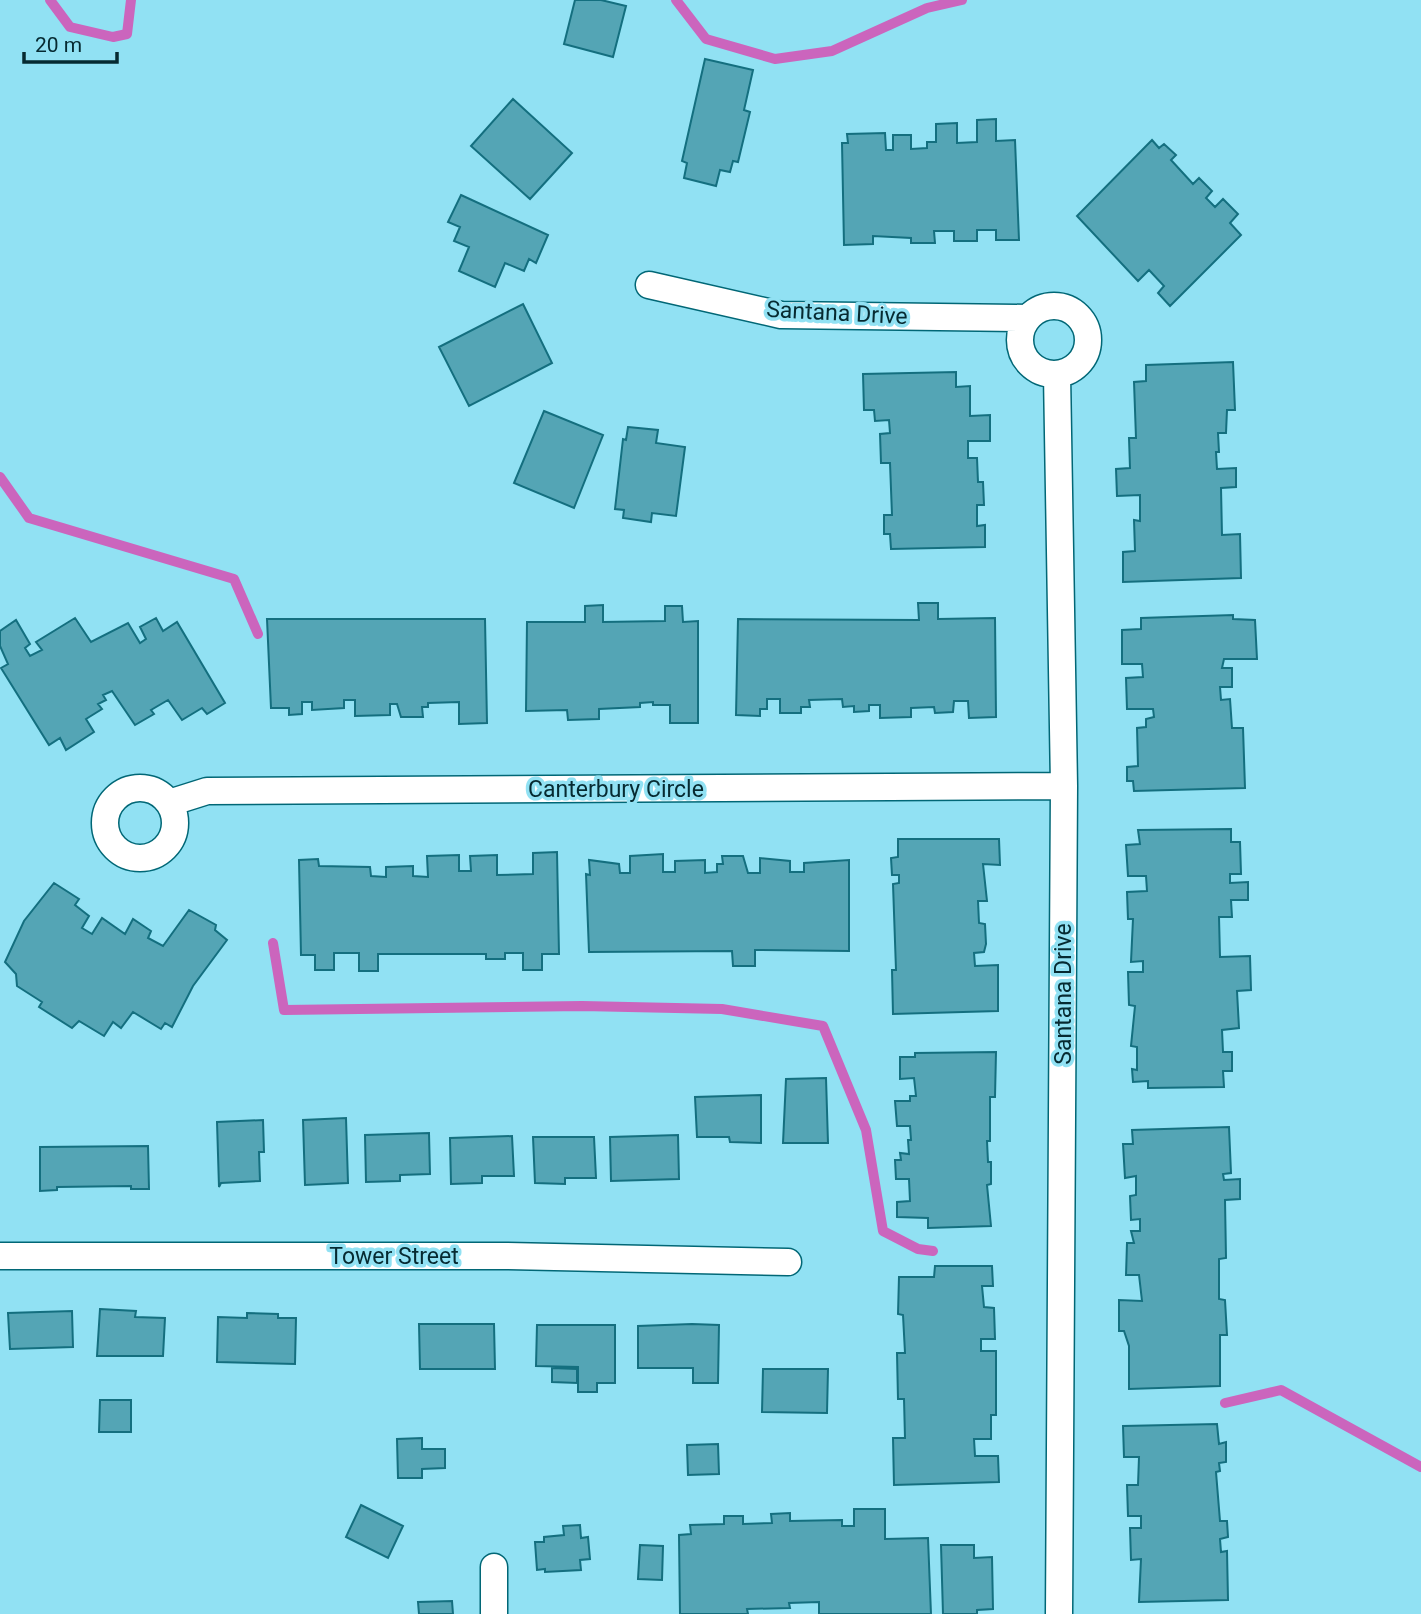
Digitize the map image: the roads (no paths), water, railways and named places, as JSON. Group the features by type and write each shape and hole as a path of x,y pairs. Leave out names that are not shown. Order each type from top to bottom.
{"street":[{"name":"Santana Drive","path":"649,285 781,314 1028,318 1036,310 1058,306 1078,316 1085,324 1088,346 1084,357 1077,365 1057,374 1064,786 1059,1614"},
{"path":"1028,318 1020,338 1026,360 1035,368 1057,374"},
{"name":"Canterbury Circle","path":"169,803 206,791 1064,786"},
{"name":"Tower Street","path":"0,1256 506,1256 788,1262"},
{"path":"494,1567 494,1614"}],"waterway":[{"path":"50,0 70,27 113,37 127,34 131,0"},
{"path":"676,0 706,39 775,59 832,51 927,8 962,0"},
{"path":"0,477 29,518 234,579 258,634"},
{"path":"273,943 284,1010 582,1006 722,1009 823,1026 866,1130 883,1231 918,1249 933,1251"},
{"path":"1225,1403 1281,1390 1421,1467"}]}
